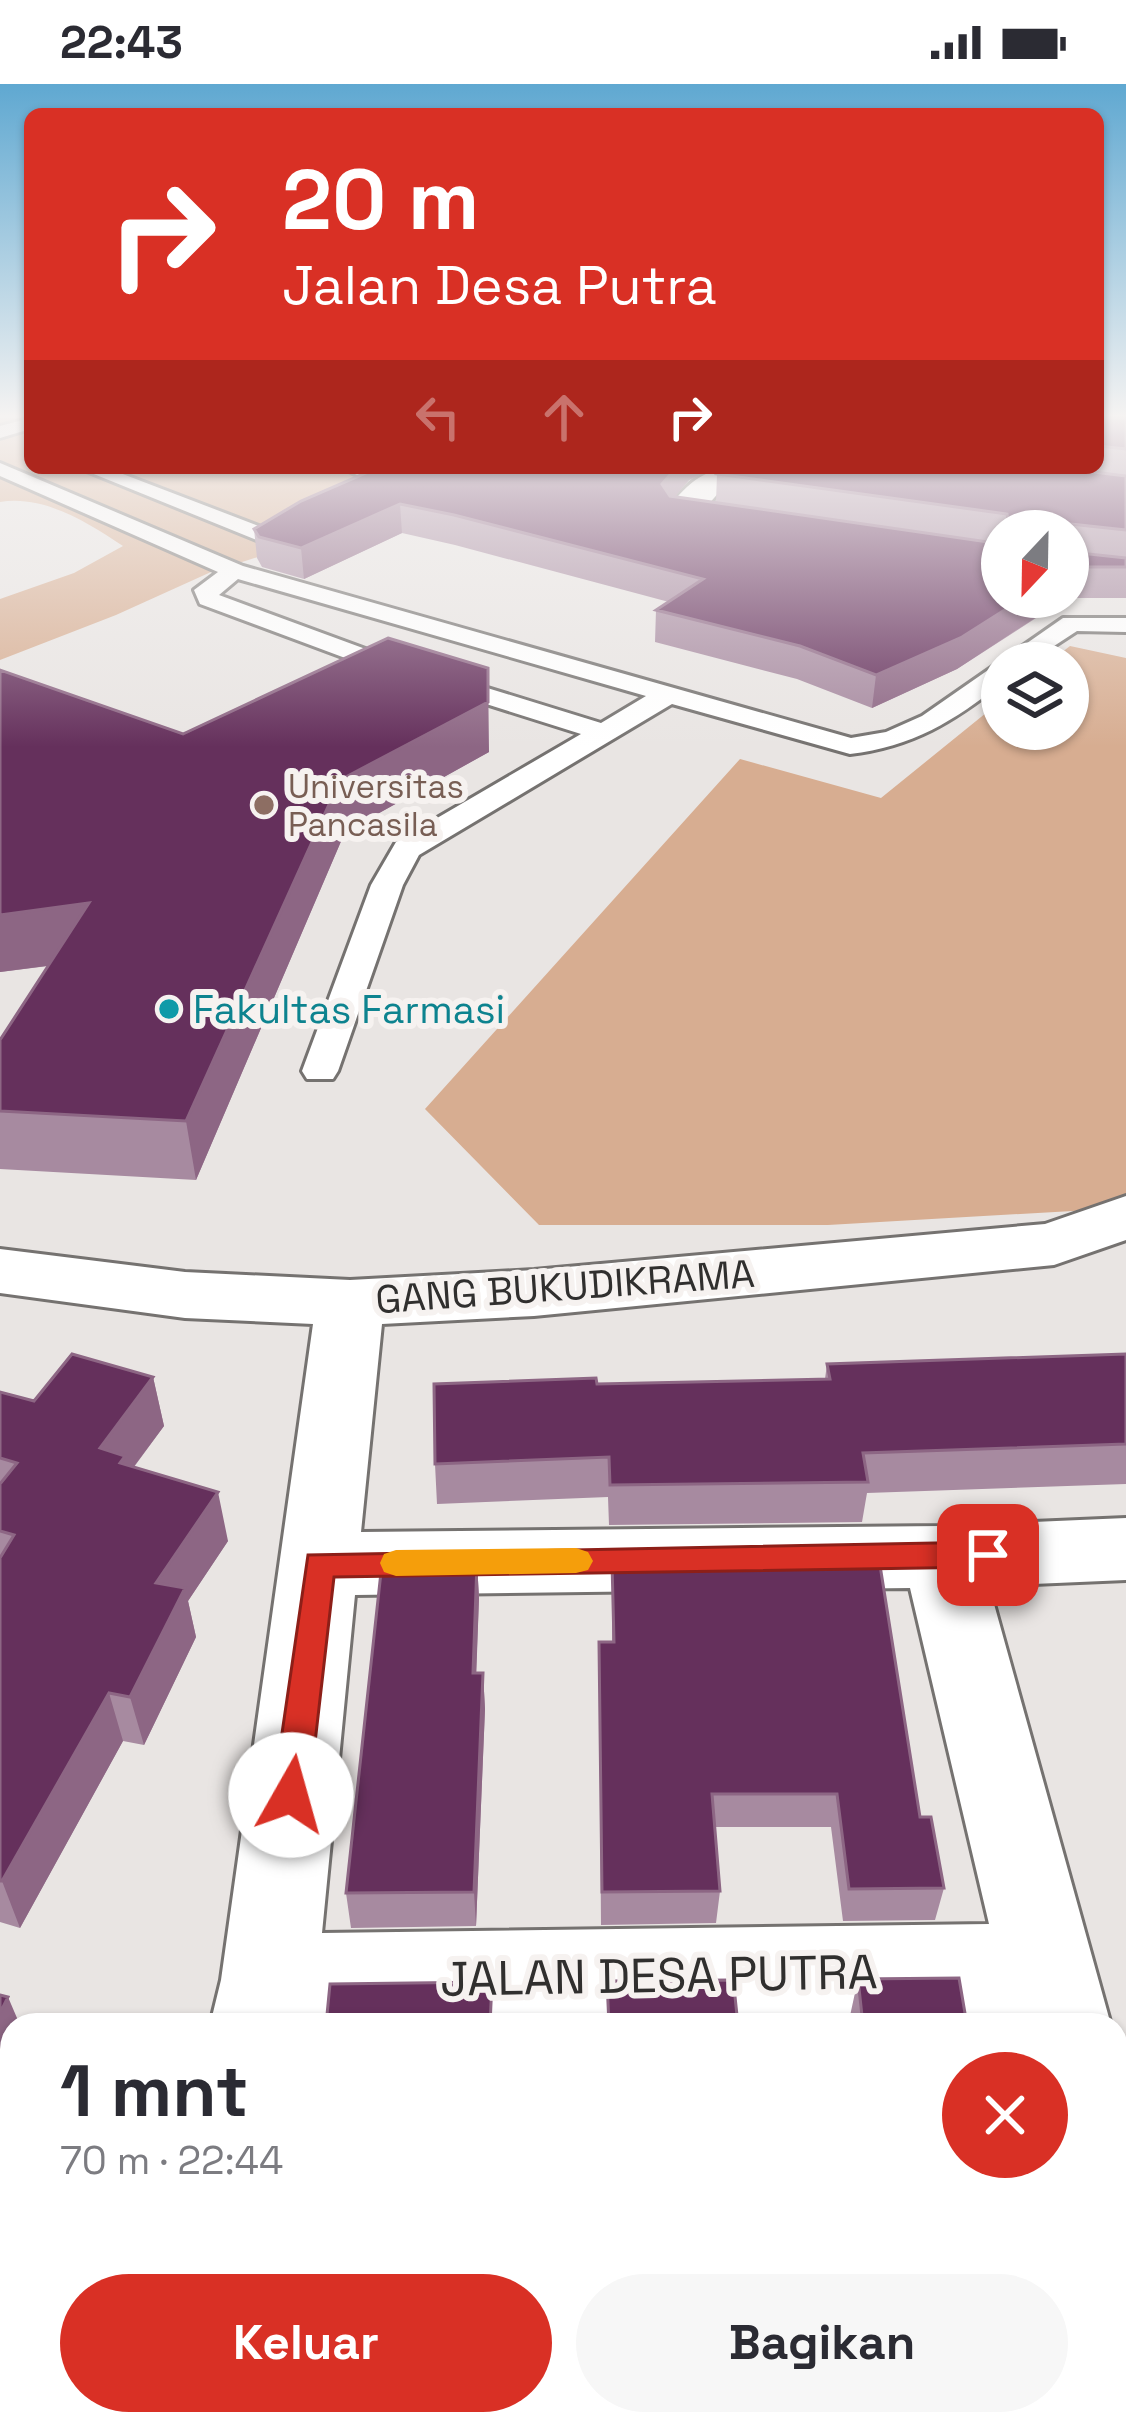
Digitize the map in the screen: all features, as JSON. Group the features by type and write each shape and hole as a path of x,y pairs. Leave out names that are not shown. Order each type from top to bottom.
{"street":[{"name":"GANG BUKUDIKRAMA","path":"0,1271 185,1294 348,1325 534,1293 1054,1244 1126,1216"},
{"path":"264,2002 348,1325"},
{"path":"319,1564 1126,1549"},
{"name":"JALAN DESA PUTRA","path":"264,2002 1056,1998 942,1556"}],"lane":[{"path":"136,528 236,571 664,697 850,746 889,743 936,721 981,686"},
{"path":"237,528 258,536 278,528"},
{"path":"236,571 206,590 208,599 381,663 599,731"},
{"path":"1043,642 1072,623 1126,625"},
{"path":"320,1071 387,885 406,849 599,731 664,697"}],"shaded area":[{"path":"93,528 305,528 264,555 211,572 0,660 0,599 74,573 123,546"},
{"path":"1089,650 1126,658 1126,1199 1090,1210 828,1225 539,1225 425,1109 740,759 881,798 981,717 981,750 1089,750"}],"building":[{"path":"256,528 347,528 301,548 259,537"},
{"path":"503,528 889,528 981,541 981,618 992,618 962,637 876,675 800,646 656,610 703,579"},
{"path":"1089,554 1126,558 1126,567 1089,567"},
{"name":"Fakultas Farmasi","path":"388,638 488,668 488,702 340,780 186,1121 0,1111 0,1040 89,903 0,915 0,670 183,734"},
{"path":"72,1354 153,1377 100,1448 125,1456 120,1463 218,1492 156,1583 185,1588 130,1697 109,1693 0,1881 0,1558 14,1535 0,1531 0,1484 17,1463 0,1458 0,1392 34,1401"},
{"path":"1126,1354 1126,1444 863,1453 868,1482 610,1485 609,1457 435,1464 434,1384 596,1378 597,1384 830,1379 827,1364"},
{"path":"879,1559 920,1817 931,1817 944,1888 849,1889 837,1794 712,1794 720,1891 602,1892 599,1642 614,1642 612,1562"},
{"path":"477,1562 473,1673 483,1673 474,1892 346,1893 382,1563"},
{"path":"959,1978 965,2013 862,2013 858,1979"},
{"path":"730,1980 737,2013 608,2013 607,1981"},
{"path":"492,1982 491,2013 327,2013 330,1984"}],"slow traffic":[{"path":"396,1563 576,1561"}],"place":[{"name":"Universitas Pancasila","path":"264,805"},
{"name":"Fakultas Farmasi","path":"169,1009"}],"route":[{"path":"291,1795 319,1564 988,1555"}]}
